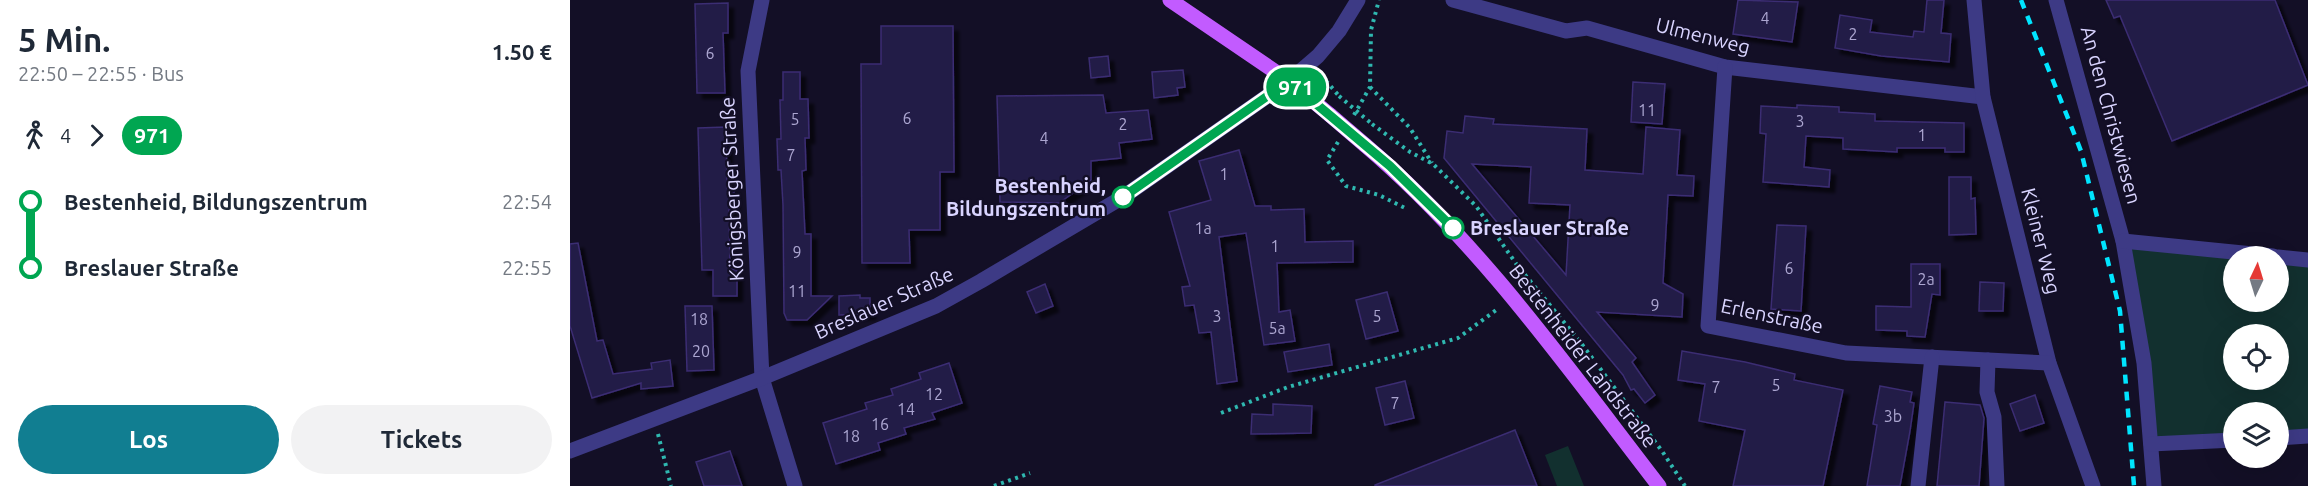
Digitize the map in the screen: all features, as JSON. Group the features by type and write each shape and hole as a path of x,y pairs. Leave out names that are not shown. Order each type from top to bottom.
{"main road":[{"name":"Bestenheider Landstraße","path":"1170,0 1289,81 1365,145 1460,234 1659,486"}],"street":[{"name":"Königsberger Straße","path":"762,0 748,71 762,378"},
{"name":"Breslauer Straße","path":"570,451 762,378 936,306 1123,197 1289,81 1309,64 1340,31 1358,0"},
{"name":"Ulmenweg","path":"1453,0 1566,31 1587,28 1725,67 1983,97"},
{"name":"Kleiner Weg","path":"1974,0 1983,97 2049,363 2093,486"},
{"name":"An den Christwiesen","path":"2056,0 2123,241 2144,363 2154,486"},
{"name":"Erlenstraße","path":"1725,67 1708,326 1846,353 2049,363"},
{"path":"2123,241 2223,251"},
{"path":"2289,258 2308,260"},
{"path":"1918,486 1932,357"},
{"path":"1988,360 1987,392 1995,425 1997,486"},
{"path":"762,378 795,486"},
{"path":"2289,437 2308,436"},
{"path":"2151,444 2223,441"}],"path":[{"path":"1309,64 1332,84 1333,90 1339,96 1372,124 1410,152 1433,164"},
{"path":"1370,87 1410,128 1433,164 1476,206 1517,265 1588,352 1662,451 1685,486"},
{"path":"1221,413 1288,387 1458,338 1512,298"},
{"path":"654,419 671,486"},
{"path":"994,486 1030,473"}],"green space":[{"path":"2123,241 2223,255 2223,312 2289,312 2289,258 2308,260 2308,436 2289,437 2289,402 2223,402 2223,440 2151,444"},
{"path":"1568,446 1584,486 1557,486 1545,455"}],"building":[{"path":"1738,0 1798,2 1792,42 1733,34"},
{"path":"1927,0 1944,0 1941,33 1951,34 1949,62 1881,56 1835,48 1840,15 1872,20 1870,32 1913,37 1914,31 1924,32"},
{"path":"2106,0 2275,0 2308,85 2172,141 2120,16 2114,18"},
{"path":"728,3 728,33 723,33 725,93 697,93 695,4"},
{"path":"881,26 953,26 954,172 940,172 940,230 909,230 910,263 862,263 861,64 881,64"},
{"path":"1108,56 1110,76 1091,78 1089,58"},
{"path":"1183,70 1185,87 1177,88 1178,95 1154,98 1152,72"},
{"path":"783,72 800,72 800,99 808,99 809,138 805,138 806,170 802,171 805,234 811,234 811,296 832,296 807,320 787,320 784,313 783,205 781,170 778,170 777,139 781,139 780,100 783,100"},
{"path":"1633,82 1665,84 1662,124 1631,122"},
{"path":"1103,95 1106,113 1148,110 1152,139 1119,143 1121,158 1091,161 1091,180 1059,203 1000,202 997,96"},
{"path":"1797,105 1839,107 1839,112 1875,114 1875,121 1964,123 1964,152 1945,152 1945,148 1897,148 1897,152 1843,149 1843,138 1806,136 1804,167 1830,170 1829,187 1763,182 1766,134 1760,133 1761,106 1797,108"},
{"path":"1465,116 1494,119 1493,124 1587,129 1585,170 1643,174 1646,127 1680,130 1677,175 1694,176 1693,196 1668,195 1663,283 1683,294 1682,317 1597,312 1636,358 1632,362 1655,395 1645,403 1634,389 1631,390 1623,375 1444,158 1447,131 1463,133","holes":["1472,164 1531,167 1529,203 1570,205 1566,275"]},
{"path":"726,127 727,188 734,188 734,210 729,210 730,269 737,270 737,296 713,296 713,270 702,270 698,128"},
{"path":"1239,150 1255,206 1271,206 1271,210 1304,209 1305,242 1353,241 1353,262 1277,263 1279,312 1290,310 1295,341 1264,345 1246,233 1219,237 1237,381 1217,384 1211,332 1199,333 1194,305 1185,306 1182,287 1190,286 1169,212 1211,200 1199,161"},
{"path":"1949,177 1971,177 1971,199 1975,198 1976,234 1949,235"},
{"path":"1777,225 1806,226 1801,311 1771,309"},
{"path":"578,243 597,341 603,340 613,374 652,369 651,363 670,360 673,386 641,389 641,383 592,398 570,326 570,244"},
{"path":"1911,264 1940,264 1940,295 1932,294 1925,337 1907,336 1907,331 1876,330 1876,306 1911,307"},
{"path":"1980,282 2004,283 2003,311 1979,311"},
{"path":"1045,284 1053,306 1036,313 1027,292"},
{"path":"1387,292 1398,331 1366,339 1356,300"},
{"path":"860,295 860,298 870,298 870,314 839,315 839,296"},
{"path":"685,306 712,306 714,370 687,371"},
{"path":"1329,344 1332,365 1288,372 1284,352"},
{"path":"1682,351 1795,374 1794,380 1843,390 1823,486 1733,486 1745,430 1699,421 1705,384 1678,380"},
{"path":"949,363 962,403 932,413 935,419 904,428 906,434 878,443 880,450 836,464 823,423 867,409 865,403 893,395 891,389 921,379 919,373"},
{"path":"1405,381 1414,418 1385,425 1376,388"},
{"path":"1880,386 1912,392 1910,402 1914,403 1900,486 1867,486 1877,425 1873,424"},
{"path":"2035,395 2044,423 2020,431 2010,404"},
{"path":"1945,402 1980,405 1984,418 1979,486 1937,486"},
{"path":"1273,404 1312,406 1311,433 1251,434 1252,414 1273,415"},
{"path":"1515,430 1537,486 1375,486 1375,485"},
{"path":"730,451 742,486 704,486 696,462"}],"railway":[{"path":"2021,0 2081,151 2120,311 2134,486"}],"bus line":[{"name":"971","path":"1123,197 1289,81 1390,166 1453,228"}],"place":[{"name":"Bestenheid, Bildungszentrum","path":"1123,197"},
{"name":"Breslauer Straße","path":"1453,228"}]}
